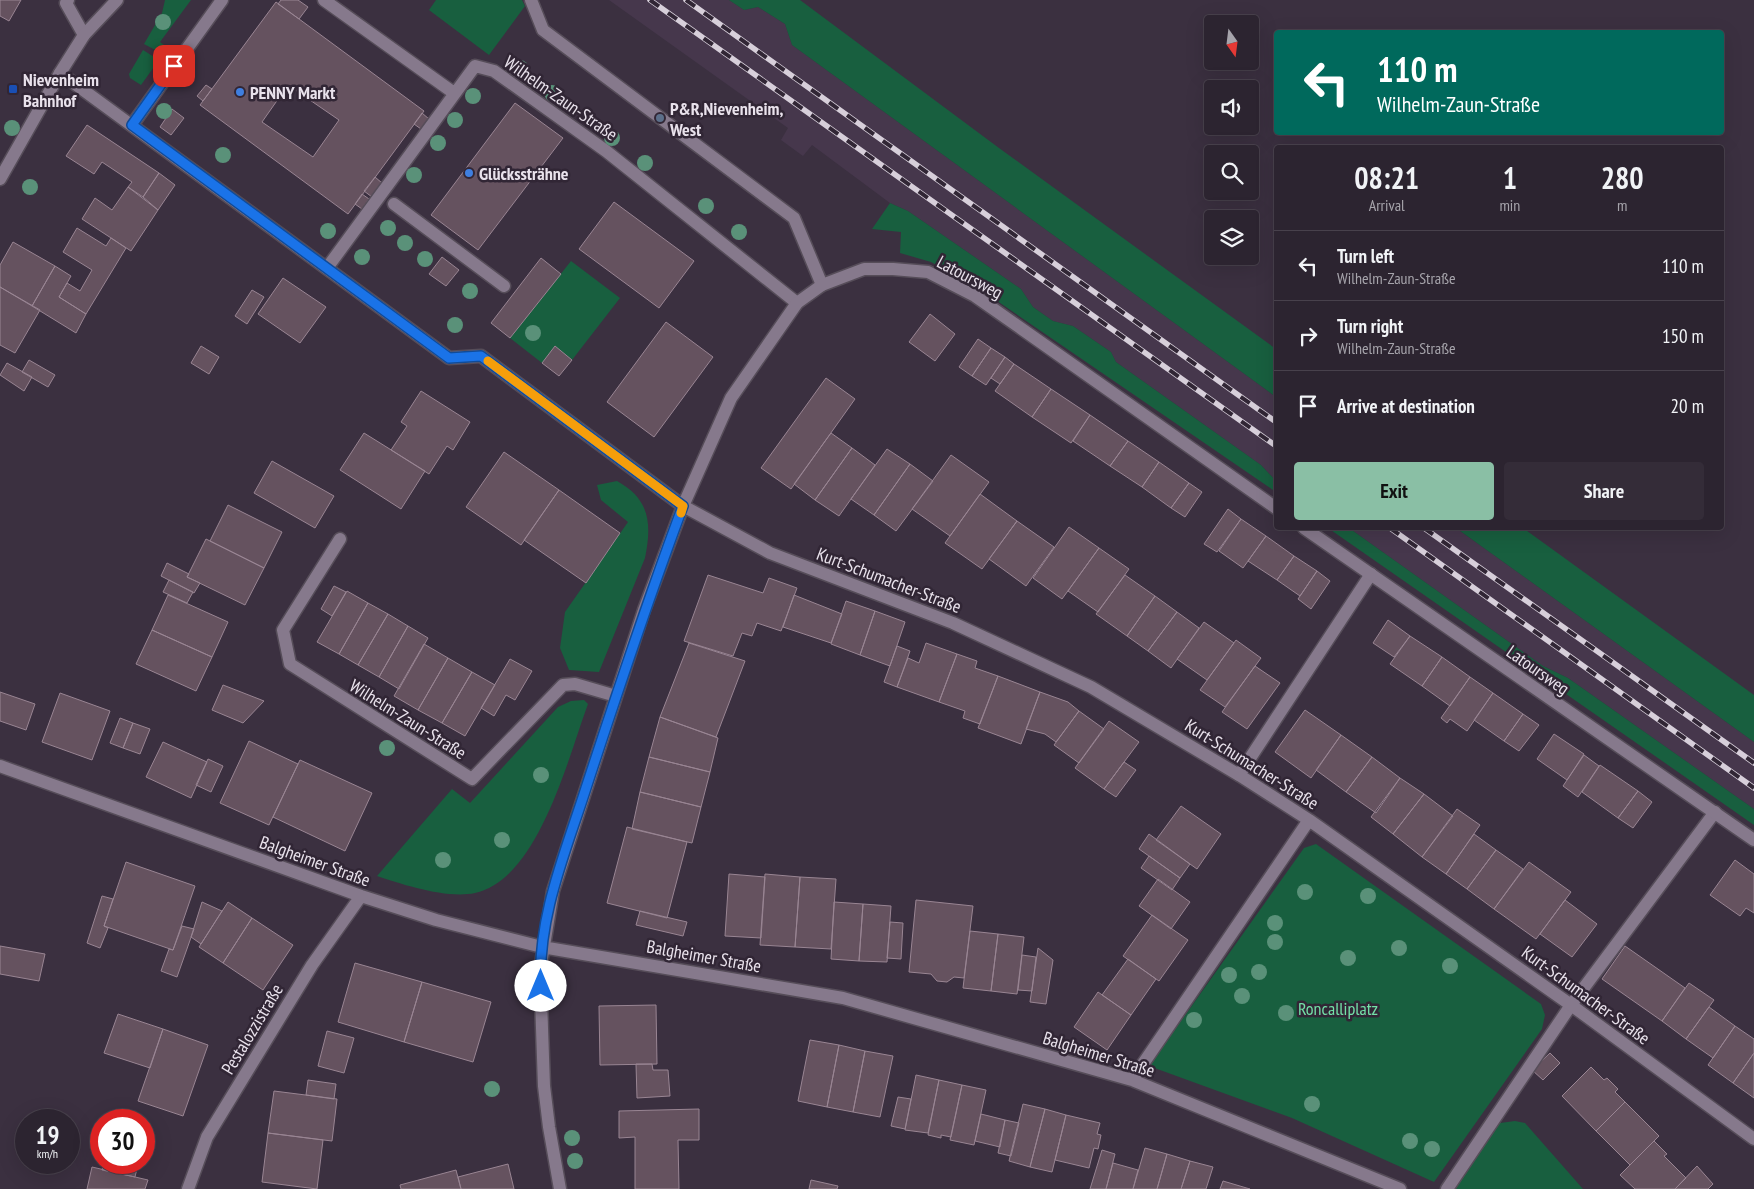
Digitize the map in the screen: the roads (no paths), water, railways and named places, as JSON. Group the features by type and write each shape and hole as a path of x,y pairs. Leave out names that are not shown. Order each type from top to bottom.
{"street":[{"path":"68,0 66,3 84,35"},
{"path":"0,179 60,72 84,35 117,0"},
{"path":"132,125 222,0"},
{"path":"324,0 454,93"},
{"path":"530,0 543,30 794,218 822,285"},
{"name":"Wilhelm-Zaun-Straße","path":"327,268 475,66 494,71 606,150 797,303"},
{"path":"60,72 449,358 481,356 683,506 644,610 553,891 542,947 540,970 544,1086 550,1136 560,1189"},
{"path":"394,204 504,286"},
{"name":"Latoursweg","path":"683,506 732,398 797,303 822,285 864,269 893,268 928,272 975,296 1274,507"},
{"name":"Kurt-Schumacher-Straße","path":"683,506 770,552 953,623 1091,687 1239,775 1309,820 1571,1005 1754,1139"},
{"name":"Latoursweg","path":"1307,530 1754,840"},
{"name":"Wilhelm-Zaun-Straße","path":"340,539 283,630 290,664 472,780 563,685 575,684 616,696"},
{"path":"1239,775 1371,574"},
{"name":"Balgheimer Straße","path":"0,766 361,896 436,920 542,947 843,998 1132,1080 1400,1189"},
{"path":"1447,1189 1571,1005 1715,812"},
{"path":"1132,1080 1309,820"},
{"name":"Pestalozzistraße","path":"188,1189 207,1137 312,965 361,896"}],"railway":[{"path":"650,0 1274,445"},
{"path":"686,0 1274,421"},
{"path":"1393,530 1754,788"},
{"path":"1427,530 1754,763"}],"place":[{"name":"Nievenheim Bahnhof","path":"13,89"},
{"name":"PENNY Markt","path":"240,92"},
{"name":"P&R,Nievenheim, West","path":"660,118"},
{"name":"Glückssträhne","path":"469,173"}],"park label":[{"name":"Roncalliplatz","path":"1338,1008"}]}
